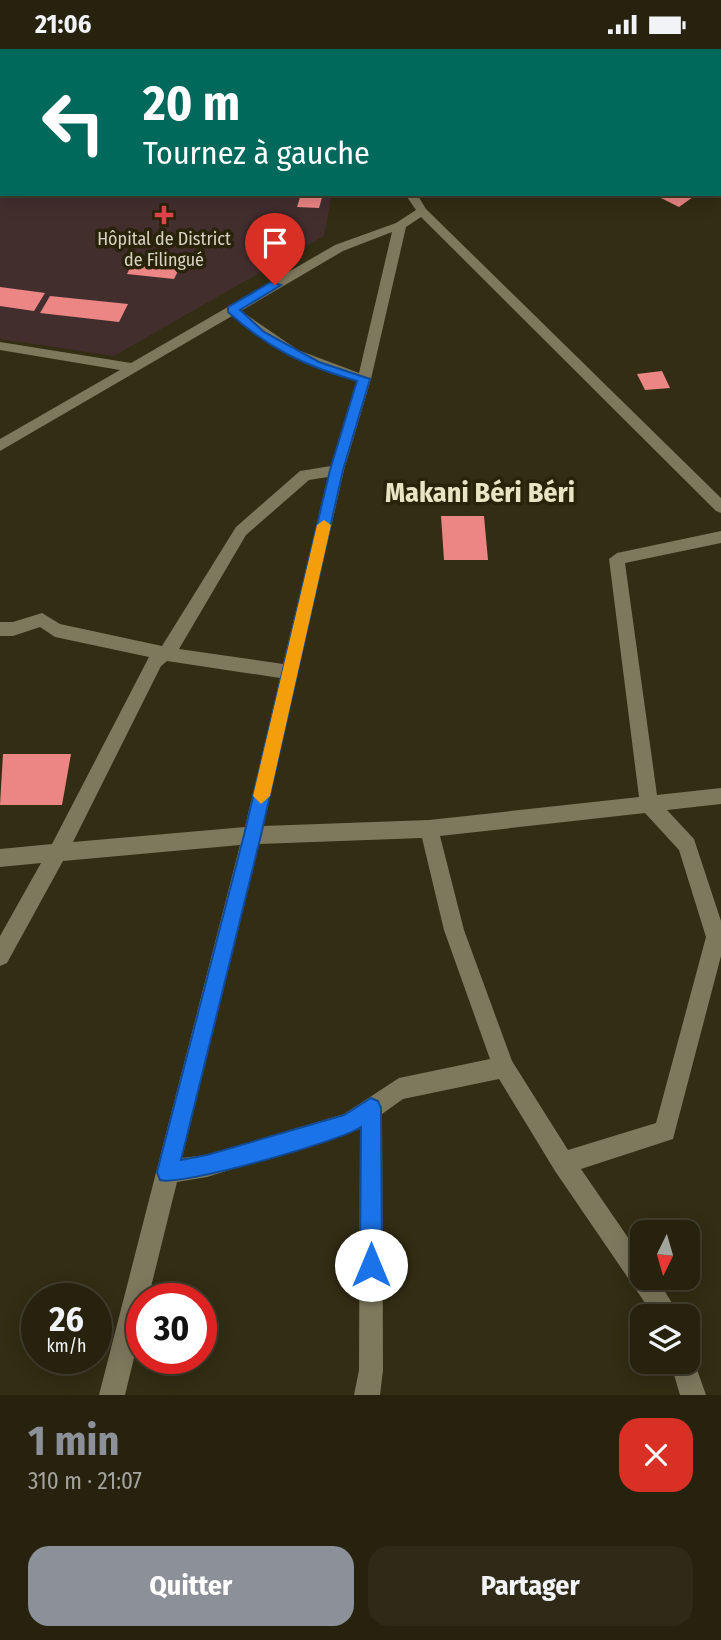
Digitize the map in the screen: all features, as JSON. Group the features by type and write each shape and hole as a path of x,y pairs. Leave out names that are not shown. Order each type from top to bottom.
{"street":[{"path":"412,196 422,211 721,507"},
{"path":"0,446 338,248 400,225 422,211"},
{"path":"112,1395 252,835 337,470 364,379 400,225"},
{"path":"232,310 260,335 315,365 364,379"},
{"path":"0,346 133,368"},
{"path":"0,956 54,854 77,817 155,661 172,647 241,531 305,475 337,470"},
{"path":"563,1163 665,1131 716,937 687,845 649,804 617,559 721,537"},
{"path":"0,629 13,629 42,620 55,630 164,654 243,668 290,672"},
{"path":"0,858 252,835 429,829 721,796"},
{"path":"429,829 454,930 504,1067 563,1163 660,1304"},
{"path":"168,1172 207,1166 349,1123 399,1089 504,1067"},
{"path":"367,1395 371,1370 371,1108"},
{"path":"686,1374 693,1395"}],"shaded area":[{"name":"Hôpital de District de Filingué","path":"0,196 332,196 324,236 114,356 0,339"}],"building":[{"path":"300,196 322,196 319,208 297,207"},
{"path":"691,196 693,197 679,207 659,197"},
{"path":"135,258 182,263 174,279 127,274"},
{"path":"0,287 45,293 34,311 0,306"},
{"path":"50,296 128,304 119,322 40,313"},
{"path":"662,371 670,388 645,390 637,374"},
{"path":"441,516 484,516 488,560 444,560"},
{"path":"3,754 71,754 62,805 0,805"}],"slow traffic":[{"path":"261,796 324,525"}],"place":[{"name":"Hôpital de District de Filingué","path":"164,215"}],"district":[{"name":"Makani Béri Béri","path":"480,492"}],"route":[{"path":"275,285 232,310 260,335 315,365 364,379 337,470 252,835 168,1172 207,1166 349,1123 371,1108 371,1265"}]}
